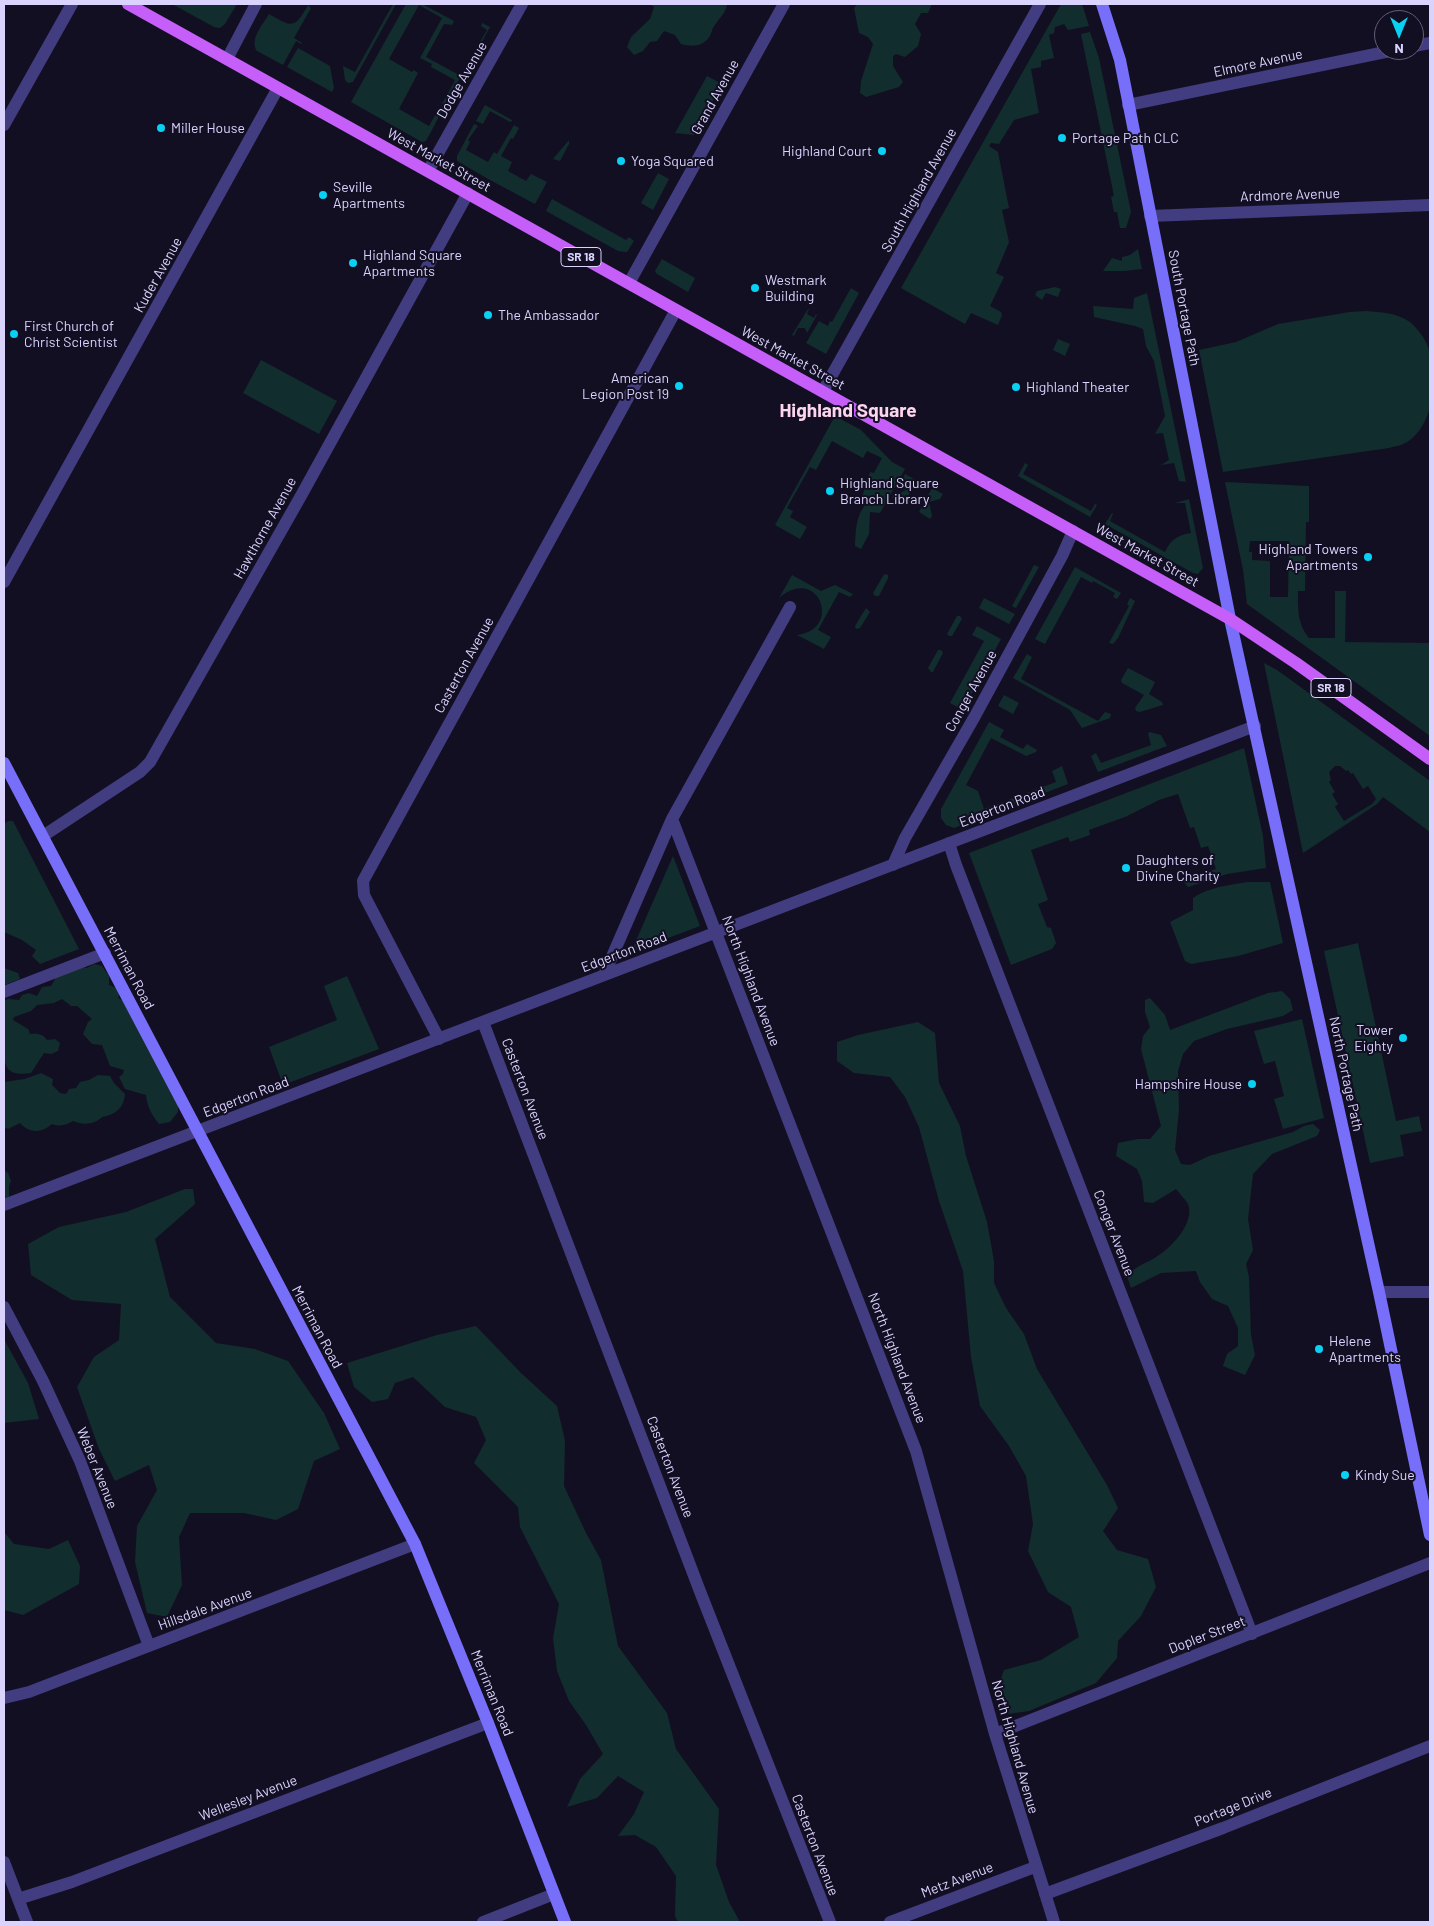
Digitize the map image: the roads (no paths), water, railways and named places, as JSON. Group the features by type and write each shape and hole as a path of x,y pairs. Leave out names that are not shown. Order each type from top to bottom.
{"main road":[{"name":"West Market Street","path":"128,4 1230,619 1296,663 1430,759"},
{"name":"South Portage Path","path":"1102,4 1120,60 1230,619"},
{"name":"North Portage Path","path":"1230,619 1379,1292 1430,1535"},
{"name":"Merriman Road","path":"6,771 105,953 415,1544 488,1723 565,1922"}],"street":[{"path":"4,125 72,4"},
{"path":"227,59 256,4"},
{"name":"Dodge Avenue","path":"428,171 522,4"},
{"name":"Grand Avenue","path":"628,283 784,4"},
{"name":"South Highland Avenue","path":"823,391 1040,4"},
{"name":"Elmore Avenue","path":"1128,105 1374,54"},
{"name":"Kuder Avenue","path":"4,582 278,88"},
{"name":"Hawthorne Avenue","path":"43,836 140,772 150,762 302,494 468,193"},
{"name":"Ardmore Avenue","path":"1150,216 1430,205"},
{"name":"Casterton Avenue","path":"439,1039 364,894 363,881 676,310"},
{"name":"Conger Avenue","path":"893,865 905,838 1058,564 1073,531"},
{"path":"604,975 672,819 790,607"},
{"name":"Edgerton Road","path":"4,1205 1254,726"},
{"name":"North Highland Avenue","path":"672,819 916,1451 995,1734 1035,1867 1054,1922"},
{"name":"Conger Avenue","path":"949,843 956,866 1252,1634"},
{"path":"4,992 105,953"},
{"name":"Casterton Avenue","path":"483,1022 701,1594 830,1922"},
{"path":"1379,1292 1430,1292"},
{"name":"Weber Avenue","path":"4,1307 43,1382 76,1453 149,1646"},
{"name":"Hillsdale Avenue","path":"4,1698 28,1692 415,1544"},
{"name":"Dopler Street","path":"995,1734 1430,1563"},
{"name":"Wellesley Avenue","path":"18,1899 72,1882 488,1723"},
{"name":"Portage Drive","path":"1045,1894 1222,1828 1430,1746"},
{"path":"4,1862 27,1922"},
{"name":"Metz Avenue","path":"890,1922 1035,1867"},
{"path":"483,1922 554,1894"}],"place":[{"name":"Miller House","path":"161,128"},
{"name":"Portage Path CLC","path":"1062,138"},
{"name":"Highland Court","path":"882,151"},
{"name":"Yoga Squared","path":"621,161"},
{"name":"Seville Apartments","path":"323,195"},
{"name":"Highland Square Apartments","path":"353,263"},
{"name":"Westmark Building","path":"755,288"},
{"name":"The Ambassador","path":"488,315"},
{"name":"First Church of Christ Scientist","path":"14,334"},
{"name":"American Legion Post 19","path":"679,386"},
{"name":"Highland Theater","path":"1016,387"},
{"name":"Highland Square Branch Library","path":"830,491"},
{"name":"Highland Towers Apartments","path":"1368,557"},
{"name":"Daughters of Divine Charity","path":"1126,868"},
{"name":"Tower Eighty","path":"1403,1038"},
{"name":"Hampshire House","path":"1252,1084"},
{"name":"Helene Apartments","path":"1319,1349"},
{"name":"Kindy Sue","path":"1345,1475"}],"district":[{"name":"Highland Square","path":"848,411"}]}
